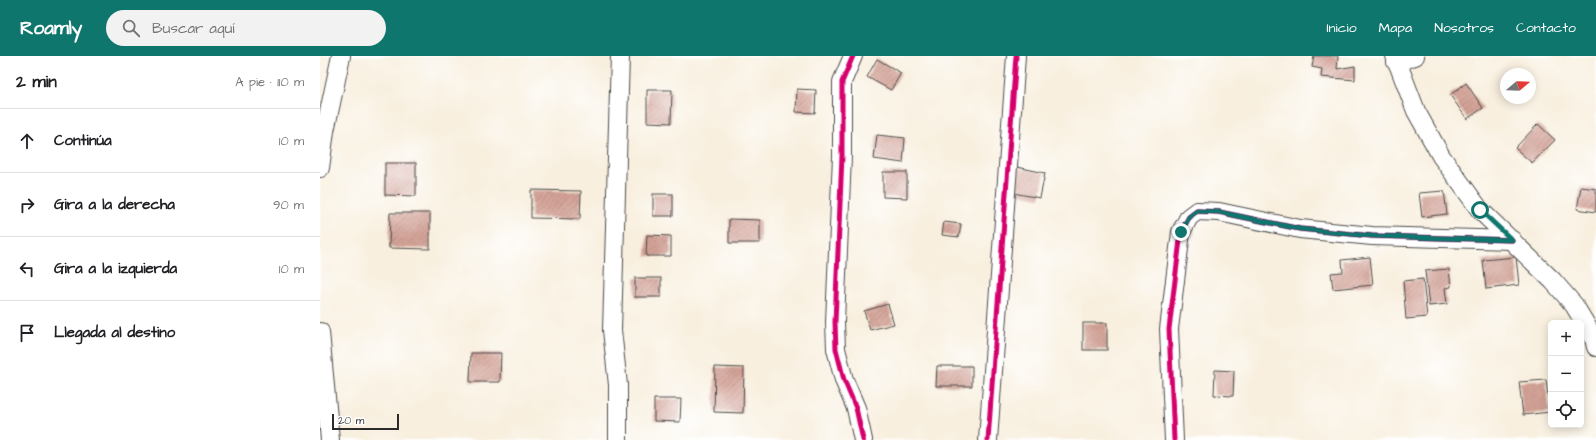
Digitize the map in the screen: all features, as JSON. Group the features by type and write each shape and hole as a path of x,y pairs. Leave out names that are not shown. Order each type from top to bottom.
{"street":[{"path":"320,168 325,131 341,56"},
{"path":"618,440 618,385 612,330 620,56"},
{"path":"853,56 842,82 842,156 836,349 844,380 856,408 863,440"},
{"path":"988,440 1016,56"},
{"path":"1415,56 1395,59 1416,111 1441,156 1480,210 1553,281 1574,305 1594,338 1596,347"},
{"path":"1174,440 1169,329 1181,232 1189,217 1197,211 1219,212 1300,229 1372,236 1512,240"},
{"path":"320,332 330,440"}],"building":[{"path":"1314,56 1338,56 1337,69 1355,66 1355,80 1321,77 1322,69 1312,67"},
{"path":"877,59 901,73 891,90 867,77"},
{"path":"1466,83 1483,108 1467,119 1450,95"},
{"path":"797,89 816,90 815,113 796,112"},
{"path":"647,90 672,90 671,123 647,122"},
{"path":"1538,124 1555,140 1532,163 1515,148"},
{"path":"877,135 905,138 903,163 874,159"},
{"path":"385,163 416,163 416,196 385,195"},
{"path":"1017,167 1045,173 1040,198 1013,193"},
{"path":"883,172 907,172 907,198 883,197"},
{"path":"1581,187 1596,189 1596,212 1577,209"},
{"path":"531,190 581,191 580,219 531,218"},
{"path":"1444,191 1447,214 1422,217 1419,193"},
{"path":"653,194 673,194 673,216 653,216"},
{"path":"390,213 430,213 430,249 389,248"},
{"path":"729,219 760,220 760,243 729,243"},
{"path":"944,222 961,224 959,237 942,235"},
{"path":"647,235 671,236 671,256 646,256"},
{"path":"1370,257 1373,285 1333,289 1331,273 1343,272 1342,260"},
{"path":"1516,257 1519,285 1486,289 1483,260"},
{"path":"1449,269 1451,287 1445,288 1447,304 1429,306 1425,271"},
{"path":"635,278 661,278 661,297 635,297"},
{"path":"1423,279 1427,317 1406,319 1403,281"},
{"path":"888,304 894,324 870,330 864,311"},
{"path":"1083,323 1107,323 1107,350 1083,350"},
{"path":"471,353 501,353 500,382 470,382"},
{"path":"937,366 972,366 972,386 936,386"},
{"path":"715,367 744,368 743,413 714,412"},
{"path":"1215,370 1234,371 1233,396 1214,395"},
{"path":"1546,380 1548,412 1523,415 1519,382"},
{"path":"654,399 681,399 680,422 654,421"}],"cycle path":[{"path":"853,56 842,82 842,156 835,322 836,349 844,380 856,408 863,440"},
{"path":"988,440 1016,56"},
{"path":"1174,440 1169,329 1181,232 1189,217 1197,211 1219,212 1300,229 1372,236 1512,240"}],"route":[{"path":"1181,232 1189,217 1197,211 1219,212 1300,229 1372,236 1512,240 1480,210"}]}
